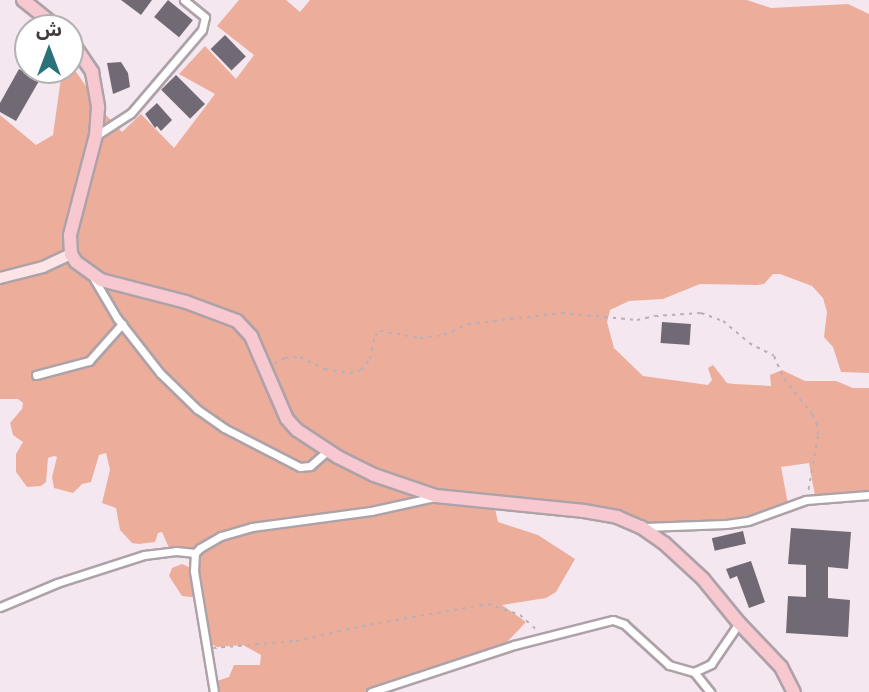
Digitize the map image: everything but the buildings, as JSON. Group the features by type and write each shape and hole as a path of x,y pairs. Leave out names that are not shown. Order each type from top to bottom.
{"main road":[{"path":"23,0 40,14"},
{"path":"84,60 92,72 98,107 96,135 70,235 71,254 92,275 194,305 237,321 251,336 287,419 297,430 327,451 374,475 436,496 584,510 617,517 641,527 664,543 703,579 739,623 781,667 794,692"}],"street":[{"path":"96,135 131,113 202,30 205,18 184,0"},
{"path":"0,278 43,267 71,254"},
{"path":"92,275 122,324 160,373 197,409 224,428 300,467 310,466 327,451"},
{"path":"36,375 89,361 122,324"},
{"path":"641,527 748,521 806,500 869,495"},
{"path":"0,607 57,583 144,555 176,551 195,553 221,536 252,527 381,510 436,496"},
{"path":"195,553 194,571 214,692"},
{"path":"371,692 545,636 587,625 619,621 669,665 694,672 709,692"},
{"path":"694,672 716,658 739,623"}],"path":[{"path":"265,367 285,358 300,356 325,369 349,373 361,370 370,359 375,335 380,331 420,338 444,335 468,324 562,313 637,320 701,313 723,321 749,343 774,356 784,379 803,400 817,423 818,436 806,500"},
{"path":"205,648 296,641 362,626 488,604 520,615 545,636"}],"shaded area":[{"path":"239,0 286,0 300,12 310,0 747,0 771,8 848,4 869,14 869,373 841,372 833,347 824,337 827,312 823,298 812,286 780,274 773,274 764,284 700,284 663,299 629,301 610,310 607,322 614,348 643,376 708,385 712,380 708,368 713,365 727,383 771,386 770,375 782,370 805,381 836,381 853,388 869,388 869,490 815,496 809,463 781,467 788,504 726,523 647,525 494,504 498,522 538,535 575,559 556,592 546,598 502,605 526,622 492,658 383,692 217,692 214,682 229,677 234,665 260,665 261,655 243,645 217,647 211,644 201,598 182,596 169,576 172,568 182,564 196,570 198,565 193,556 170,550 162,532 158,533 155,542 139,544 132,543 120,530 116,508 102,503 110,470 106,453 99,455 91,482 82,484 73,493 54,488 52,477 57,457 48,458 46,482 41,486 27,487 16,472 16,454 23,442 13,435 10,423 22,409 23,403 18,399 0,399 0,115 36,145 53,135 60,84 84,83 105,114 122,132 141,114 174,148 215,94 179,74 205,46 236,79 254,55 217,26"}]}
